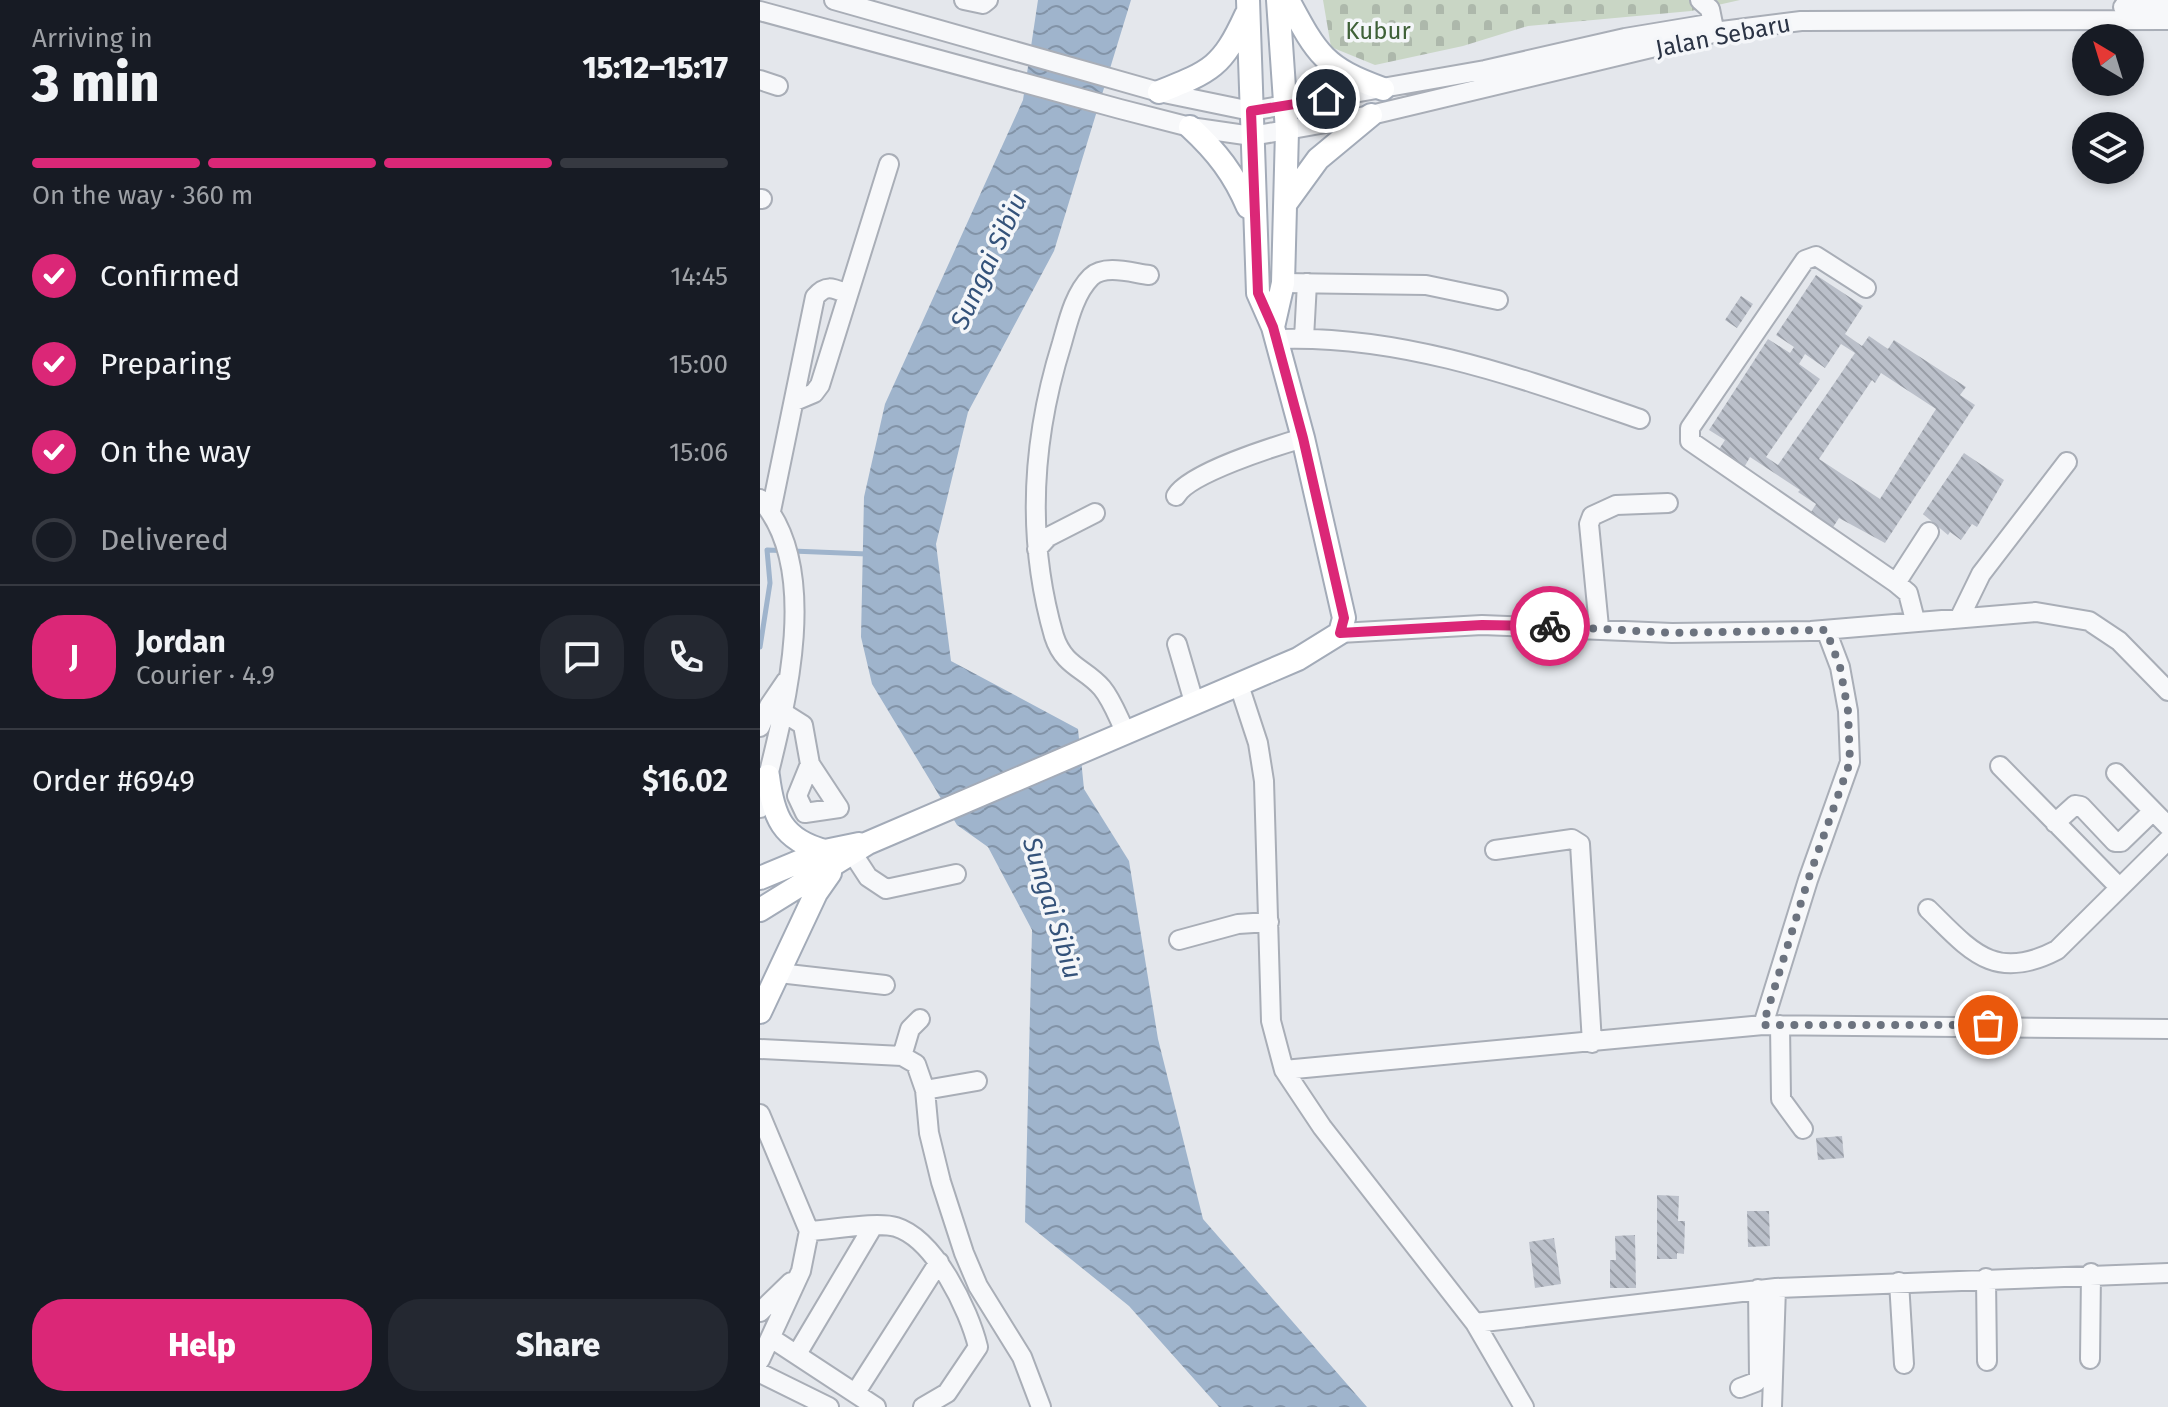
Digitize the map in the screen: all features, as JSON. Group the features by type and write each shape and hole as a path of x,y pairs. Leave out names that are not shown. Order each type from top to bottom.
{"main road":[{"path":"1275,333 1283,283 1287,131 1278,0"},
{"path":"1288,0 1310,42 1326,62 1349,77 1383,89"},
{"path":"1159,92 1197,77 1228,54 1248,6"},
{"path":"760,878 846,853 1298,659 1340,633 1344,618 1303,438 1275,333 1258,293 1253,220 1248,6"},
{"path":"1285,206 1318,159 1371,115"},
{"path":"1190,127 1219,154 1235,177 1253,220"},
{"path":"768,776 772,809 783,828 808,847 846,853"},
{"path":"760,910 846,853"},
{"path":"760,1012 816,893 846,853"}],"street":[{"path":"964,0 983,4 988,0"},
{"path":"1700,0 1710,9 1713,24"},
{"path":"846,2 1159,92 1251,111"},
{"name":"Jalan Sebaru","path":"1251,111 1383,89 1713,24 1818,8 2168,7"},
{"name":"Jalan Sebaru","path":"760,11 1190,127 1252,136 1371,115 1722,31 1801,21 2168,20"},
{"path":"795,401 814,393 826,364 889,164"},
{"path":"1866,288 1816,256 1805,260 1690,428 1690,441 1896,583 1908,593 1915,620"},
{"path":"1125,731 1103,689 1062,654 1055,637 1037,549 1034,494 1047,389 1073,307 1092,276 1107,270 1149,275"},
{"path":"1283,283 1426,285 1498,300"},
{"path":"1304,338 1307,283"},
{"path":"760,808 784,713 792,623 789,558 784,539 765,505 795,401 815,297 829,287 847,294"},
{"path":"1275,333 1474,363 1640,419"},
{"path":"801,359 826,364"},
{"path":"1176,496 1188,483 1260,450 1303,438"},
{"path":"1960,617 1981,574 2067,462"},
{"path":"1599,627 1589,524 1592,516 1616,505 1668,503"},
{"path":"1037,549 1048,537 1095,513"},
{"path":"1896,583 1929,532"},
{"path":"1340,633 1482,625 1599,627 1672,633 1826,630 2036,612 2089,621 2119,641 2168,691"},
{"path":"1803,1129 1781,1099 1772,1025 1808,880 1850,762 1848,711 1840,667 1826,630"},
{"path":"1177,644 1194,702"},
{"path":"760,727 769,706 788,679"},
{"path":"1239,685 1258,743 1264,781 1271,1021 1284,1070 1322,1127 1475,1323 1524,1407"},
{"path":"784,713 803,725 810,764"},
{"path":"2000,766 2119,887"},
{"path":"2116,773 2168,826"},
{"path":"2055,823 2075,805 2081,806 2115,842 2121,842 2153,811"},
{"path":"1495,850 1572,839 1580,844 1592,1043"},
{"path":"1928,909 1976,956 2004,963 2044,957 2057,950 2168,840"},
{"path":"846,853 868,877 886,889 956,874"},
{"path":"1179,940 1238,924 1269,922"},
{"path":"779,973 885,985"},
{"path":"902,1056 910,1029 920,1019"},
{"path":"1284,1070 1772,1025 2168,1029"},
{"path":"760,1049 902,1056 916,1064 925,1090 932,1145 964,1253 978,1286 1022,1357 1041,1407"},
{"path":"925,1090 977,1081"},
{"path":"760,1114 809,1231 801,1271 760,1360"},
{"path":"809,1231 897,1227 921,1242 939,1262 978,1347 947,1393 923,1407"},
{"path":"797,1354 872,1228"},
{"path":"856,1392 939,1262"},
{"path":"760,1312 801,1271"},
{"path":"1475,1323 1767,1288 2091,1273 2168,1273"},
{"path":"2090,1359 2091,1273"},
{"path":"1986,1278 1987,1361"},
{"path":"1899,1282 1904,1364"},
{"path":"1740,1388 1756,1382 1759,1377 1767,1288"},
{"path":"1767,1288 1772,1407"},
{"path":"771,1338 876,1407"},
{"path":"760,1373 829,1407"}],"green space":[{"name":"Kubur","path":"1323,0 1740,0 1691,11 1528,26 1463,46 1375,65 1331,47"}],"water":[{"name":"Sungai Sibiu","path":"1038,0 1131,0 1054,251 968,412 936,544 951,661 1078,729 1084,789 1129,861 1158,1039 1203,1219 1367,1407 1219,1407 1129,1306 1025,1222 1032,930 988,847 957,825 872,684 861,637 864,497 885,404 1023,100"}],"building":[{"path":"1816,275 1863,306 1845,334 1862,346 1869,336 1888,349 1894,340 1966,387 1960,395 1975,405 1885,543 1839,518 1830,532 1808,517 1816,504 1798,492 1800,490 1750,457 1742,471 1716,454 1725,440 1709,430 1768,339 1790,353 1794,347 1776,335","holes":["1841,344 1855,353 1778,465 1766,457 1820,379 1799,364 1805,354 1825,368","1881,373 1936,409 1880,499 1819,459 1872,380 1875,383"]},
{"path":"1741,296 1753,304 1737,328 1725,320"},
{"path":"1964,453 2004,480 1977,527 1972,524 1961,540 1950,532 1948,535 1923,514"},
{"path":"1842,1136 1844,1158 1818,1160 1816,1138"},
{"path":"1657,1195 1679,1196 1678,1221 1685,1221 1684,1254 1677,1253 1677,1259 1657,1259"},
{"path":"1747,1211 1769,1211 1770,1246 1748,1247"},
{"path":"1635,1235 1636,1288 1610,1288 1610,1260 1616,1260 1615,1236"},
{"path":"1554,1238 1561,1284 1535,1288 1529,1242"}],"waterway":[{"path":"760,647 770,583 767,550 867,554"}],"way so far":[{"path":"1550,626 1672,633 1826,630 1840,667 1848,711 1850,762 1808,880 1763,1025 1988,1025"}],"route":[{"path":"1326,99 1251,111 1253,220 1258,293 1264,313 1273,327 1303,438 1344,618 1340,633 1482,625 1550,626"}]}
